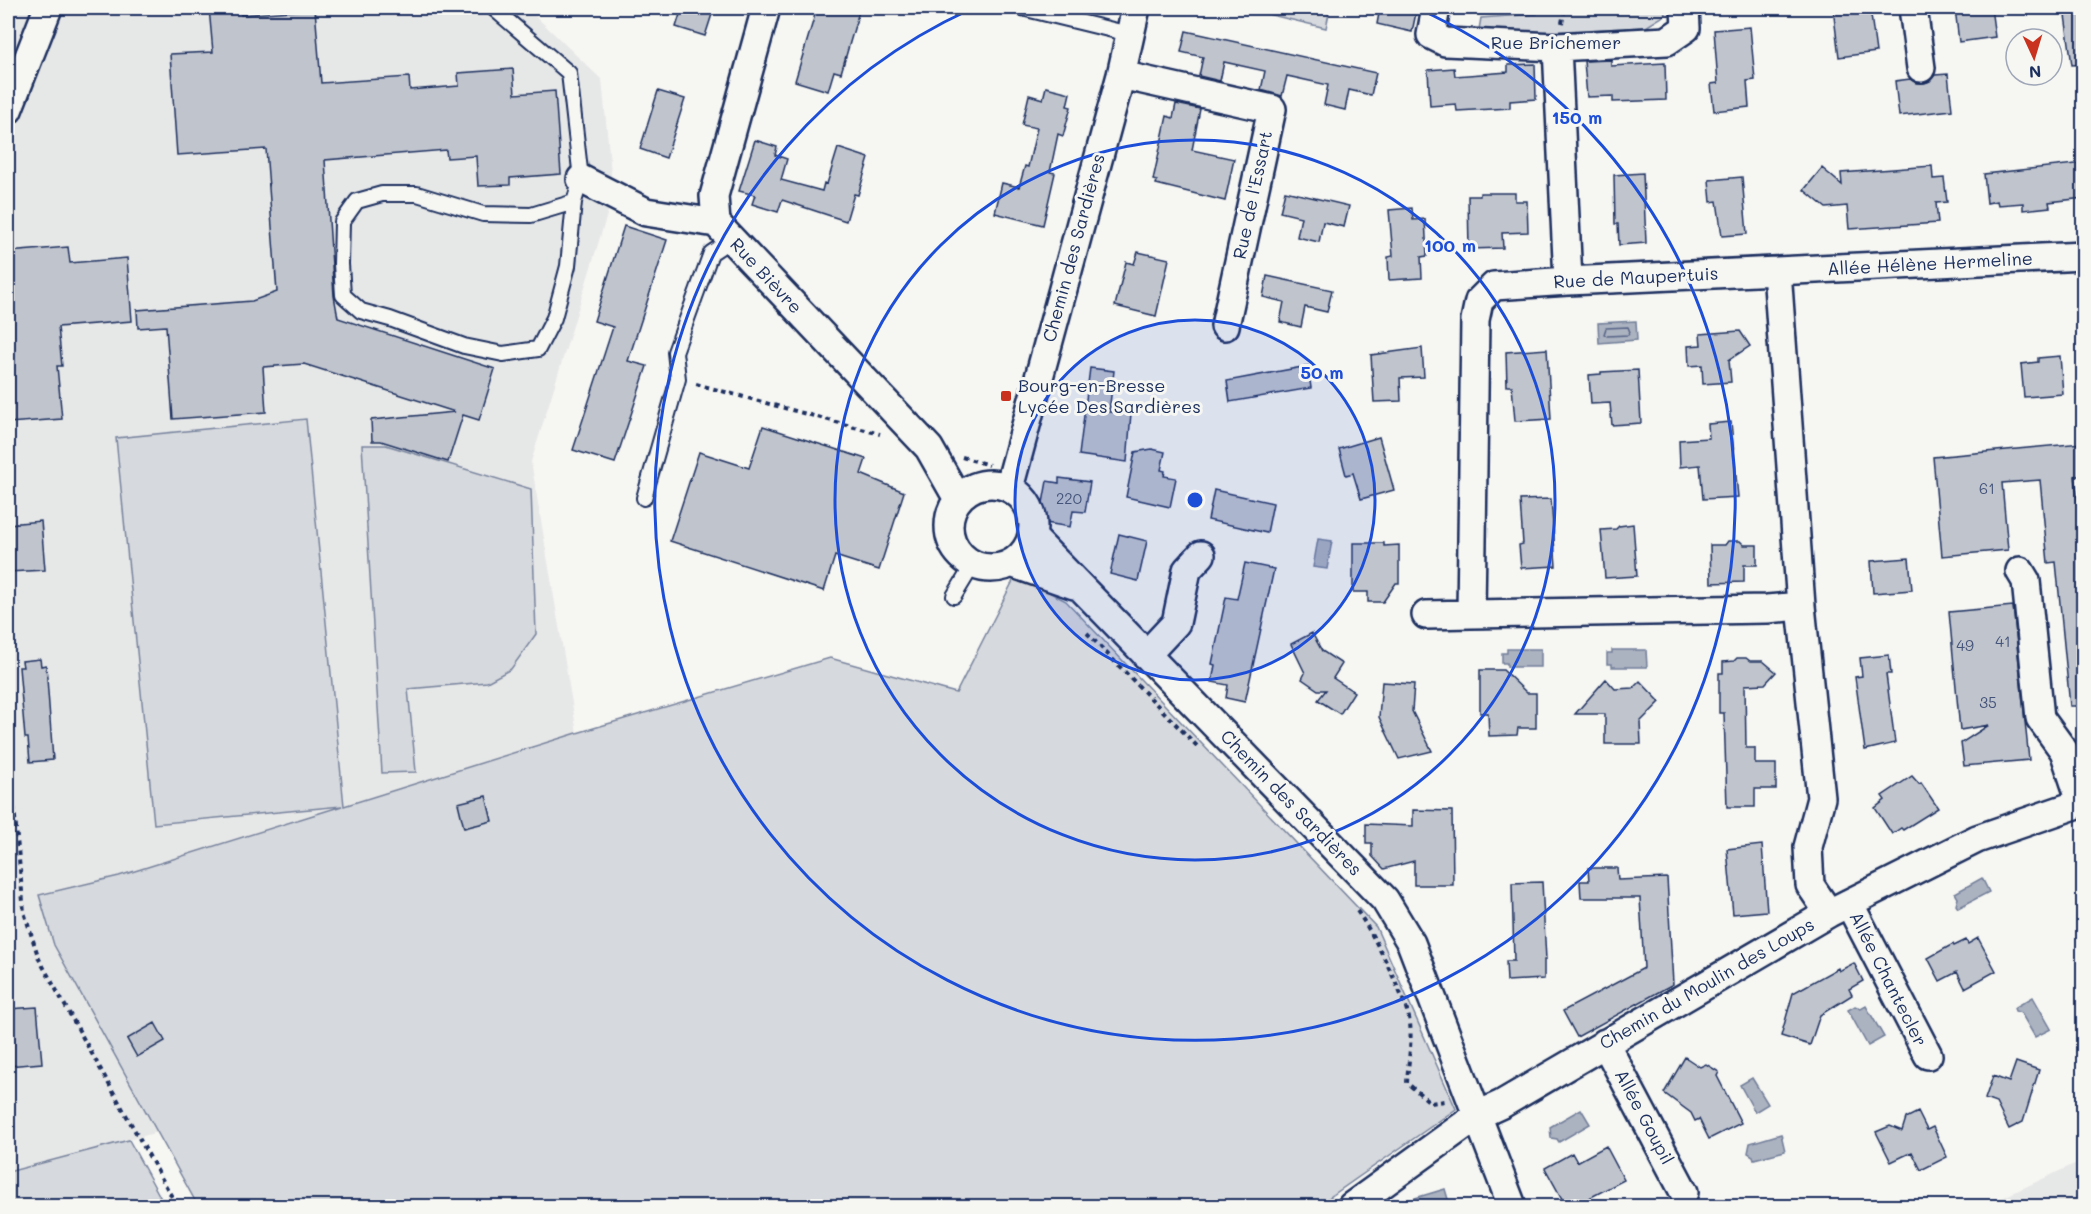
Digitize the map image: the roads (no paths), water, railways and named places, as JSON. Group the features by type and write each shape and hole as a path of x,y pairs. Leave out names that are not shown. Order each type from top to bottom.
{"street":[{"path":"8,110 48,8"},
{"name":"Rue Bièvre","path":"766,8 714,196 724,231 929,448 958,499"},
{"name":"Chemin des Sardières","path":"1011,480 1136,8"},
{"name":"Rue Brichemer","path":"1437,8 1431,35 1445,42 1557,47 1667,41 1686,28 1685,8"},
{"path":"1913,8 1921,68"},
{"path":"1557,47 1568,281"},
{"name":"Rue de l'Essart","path":"1120,75 1272,109 1225,326"},
{"path":"578,190 646,212 724,231"},
{"name":"Allée Hélène Hermeline","path":"1777,271 2084,255"},
{"path":"1777,271 1801,606 1821,798 1808,847 1810,885 1839,908"},
{"name":"Rue de Maupertuis","path":"1471,614 1475,320 1479,301 1494,286 1777,271"},
{"path":"1011,480 1018,494 1030,509 1033,519 1032,537 1023,554 1004,566 983,567 965,559 955,548 949,531 950,518 958,499 983,484 1011,480"},
{"name":"Chemin des Sardières","path":"1032,537 1385,900 1411,943 1512,1206"},
{"path":"1146,656 1176,623 1187,570 1201,555"},
{"path":"1011,563 1081,588"},
{"path":"2020,571 2026,581 2040,718 2064,751 2082,802"},
{"path":"1426,615 1767,609 1801,606"},
{"name":"Chemin du Moulin des Loups","path":"1352,1206 1475,1107 1502,1104 1839,908 1932,860 1977,839 2082,802"},
{"name":"Allée Chantecler","path":"1839,908 1928,1055"},
{"name":"Allée Goupil","path":"1605,1043 1684,1192"}],"lane":[{"path":"493,8 569,73 578,190 568,266 554,318 538,349 503,354 464,346 361,311 343,296 342,222 357,201 382,194 417,194 483,214 531,215 578,190"},
{"path":"1022,8 1129,34"},
{"path":"644,498 678,379 675,352 711,253 724,231"},
{"path":"954,596 974,563"}],"water":[{"path":"1636,321 1637,340 1599,343 1598,323"},
{"path":"1318,539 1332,541 1327,569 1313,567"},
{"path":"1507,649 1541,649 1541,667 1507,667 1507,663 1502,663 1502,653 1507,653"},
{"path":"1612,650 1646,650 1647,667 1612,667 1612,664 1607,664 1607,653 1612,653"},
{"path":"1982,878 1989,892 1958,908 1956,905 1958,898 1955,893"},
{"path":"2033,997 2051,1029 2035,1037 2021,1013 2015,1011 2014,1008"},
{"path":"1855,1006 1861,1009 1866,1006 1884,1037 1868,1046 1848,1010"},
{"path":"1752,1078 1768,1104 1755,1112 1740,1085"},
{"path":"1581,1109 1590,1124 1559,1142 1551,1138 1550,1127"},
{"path":"1781,1134 1785,1151 1754,1159 1748,1153 1750,1143"},
{"path":"1445,1189 1450,1206 1418,1206 1415,1198"}],"place":[{"name":"Bourg-en-Bresse Lycée Des Sardières","path":"1006,396"}]}
